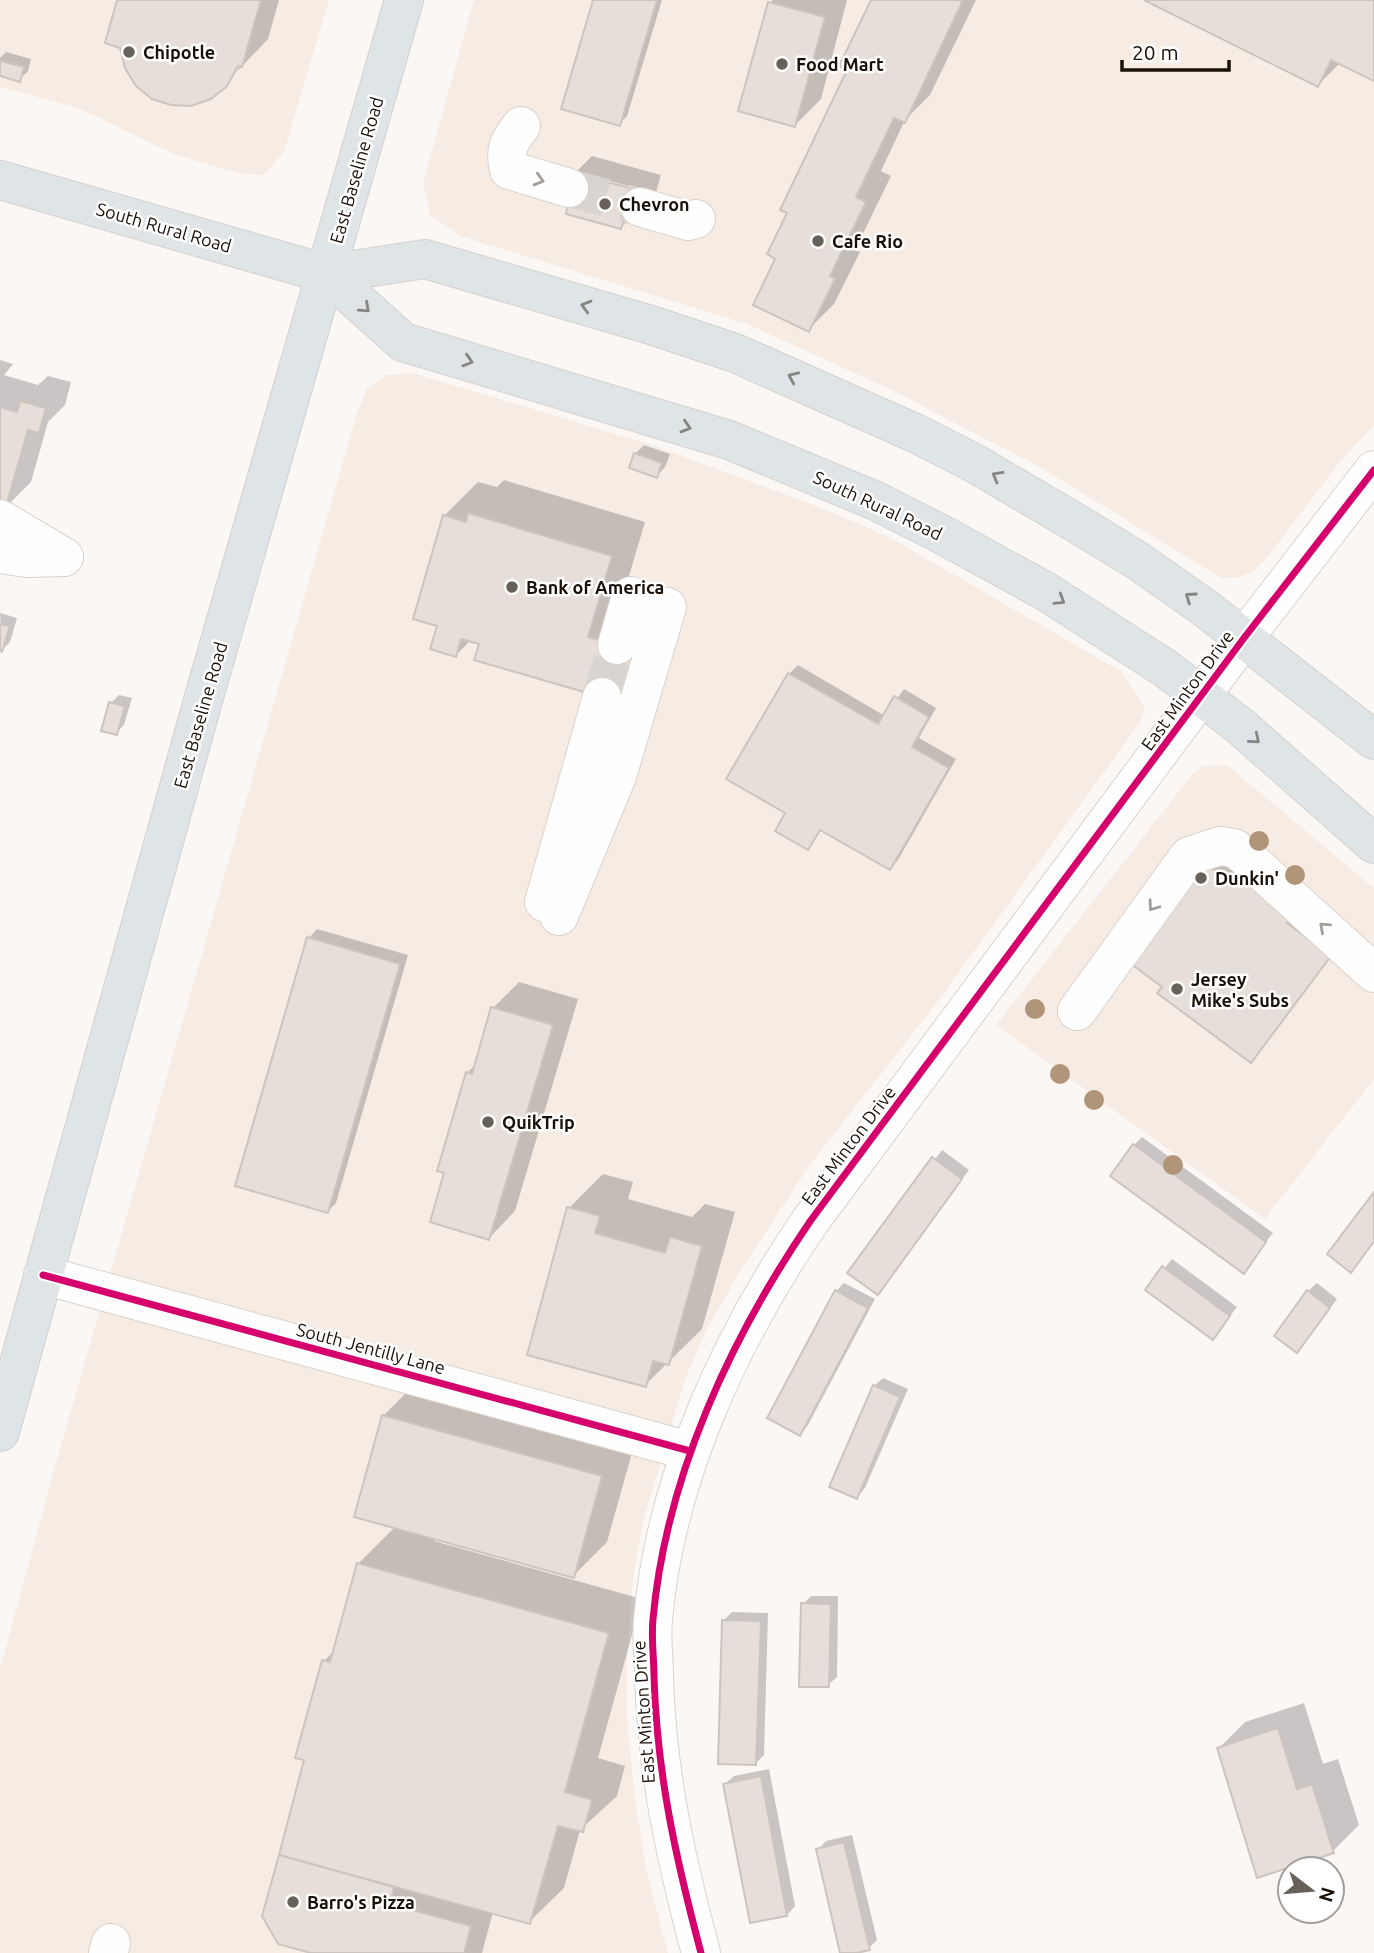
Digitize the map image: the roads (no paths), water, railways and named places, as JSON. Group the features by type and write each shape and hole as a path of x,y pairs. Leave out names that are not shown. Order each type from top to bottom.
{"main road":[{"name":"East Baseline Road","path":"0,1432 199,715 404,0"},
{"name":"South Rural Road","path":"0,180 327,274 425,259 651,325 735,353 865,410 974,463 1138,561 1244,638 1374,740"},
{"name":"South Rural Road","path":"327,274 403,342 729,440 876,501 1045,591 1165,668 1202,696 1335,808 1374,845"}],"street":[{"path":"521,126 508,143 509,170 569,188"},
{"path":"640,207 688,221 696,219"},
{"name":"East Minton Drive","path":"701,1953 672,1837 659,1763 653,1620 669,1533 690,1451 738,1343 771,1278 1244,638 1374,470"},
{"path":"0,519 64,557"},
{"path":"0,541 64,557"},
{"path":"0,554 27,558 64,557"},
{"path":"610,699 550,914 617,776 648,601 625,647"},
{"path":"1077,1011 1189,856 1220,846 1234,848 1245,856 1374,973"},
{"name":"South Jentilly Lane","path":"43,1275 690,1451"}],"tunnel":[{"path":"569,188 640,207"},
{"path":"602,697 617,645"}],"place":[{"name":"Chipotle","path":"129,52"},
{"name":"Food Mart","path":"782,64"},
{"name":"Chevron","path":"605,204"},
{"name":"Cafe Rio","path":"818,241"},
{"name":"Bank of America","path":"512,587"},
{"name":"Dunkin'","path":"1201,878"},
{"name":"Jersey Mike's Subs","path":"1177,989"},
{"name":"QuikTrip","path":"488,1122"},
{"name":"Barro's Pizza","path":"293,1902"}]}
